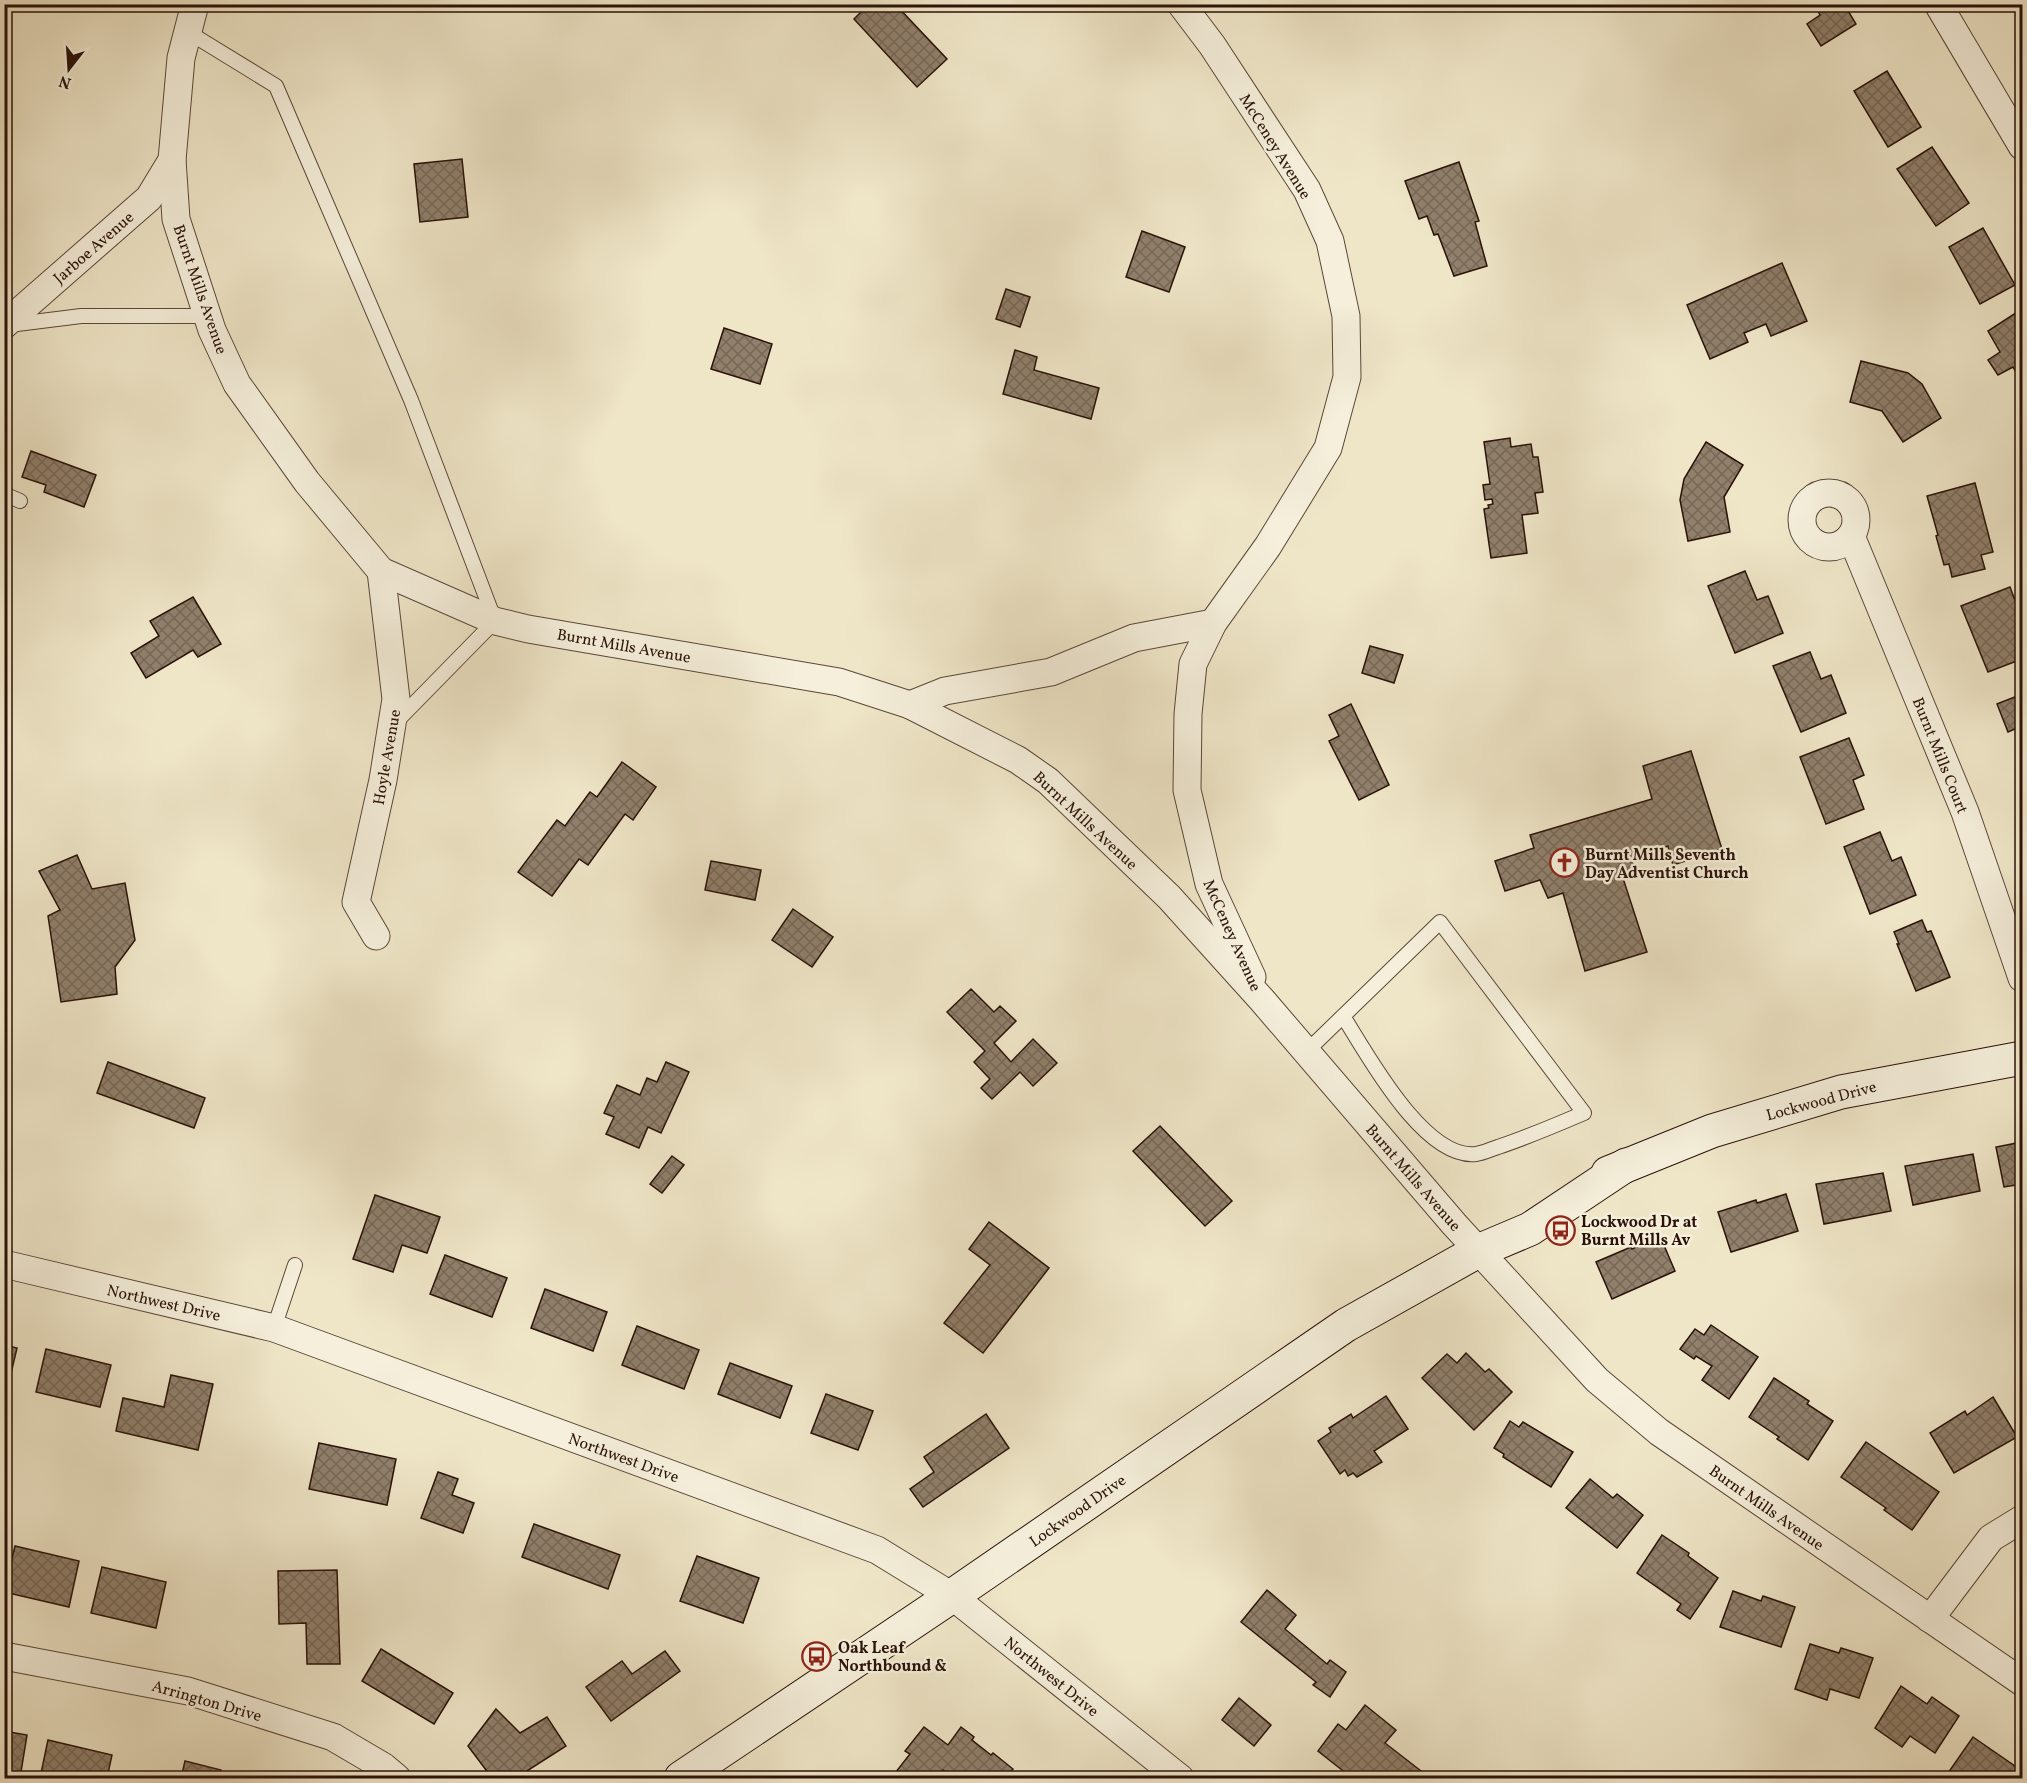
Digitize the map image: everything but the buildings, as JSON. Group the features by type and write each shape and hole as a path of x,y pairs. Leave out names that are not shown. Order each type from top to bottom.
{"street":[{"name":"Burnt Mills Avenue","path":"195,4 181,58 172,160 176,219 207,316 237,384 307,482 381,571 495,621 528,629 839,682 910,705 1018,760 1048,781 1168,897 1262,1000 1478,1251 1597,1380 1659,1432 2022,1682"},
{"name":"McCeney Avenue","path":"1181,4 1212,45 1307,190 1330,241 1346,316 1347,377 1328,448 1268,546 1213,623 1193,664 1188,714 1187,790 1209,884 1262,1000"},
{"path":"1938,4 2022,146"},
{"name":"Jarboe Avenue","path":"4,325 149,198 172,160"},
{"name":"Burnt Mills Court","path":"1851,536 1965,812 2022,978"},
{"name":"Hoyle Avenue","path":"376,936 356,902 382,780 396,699 381,571"},
{"path":"910,705 945,691 1051,672 1134,638 1213,623"},
{"name":"Lockwood Drive","path":"681,1779 952,1596 1346,1324 1478,1251 1520,1208 1712,1131 1841,1092 2022,1058"},
{"name":"Northwest Drive","path":"4,1264 274,1328 877,1550 952,1596 1180,1779"},
{"path":"1930,1619 1991,1538 2022,1520"},
{"name":"Arrington Drive","path":"4,1656 199,1695 333,1737 384,1767 397,1779"}],"lane":[{"path":"188,32 276,86 411,400 495,621 392,726"},
{"path":"4,325 81,316 207,316"},
{"path":"4,495 20,501"},
{"path":"1306,1052 1343,1016 1440,922 1584,1113 1529,1137 1476,1154 1455,1151 1430,1135 1396,1098 1343,1016"},
{"path":"274,1328 295,1265"}],"place":[{"name":"Burnt Mills Seventh Day Adventist Church","path":"1564,863"},
{"name":"Lockwood Dr at Burnt Mills Av","path":"1560,1230"},
{"name":"Oak Leaf Northbound &","path":"817,1656"}]}
